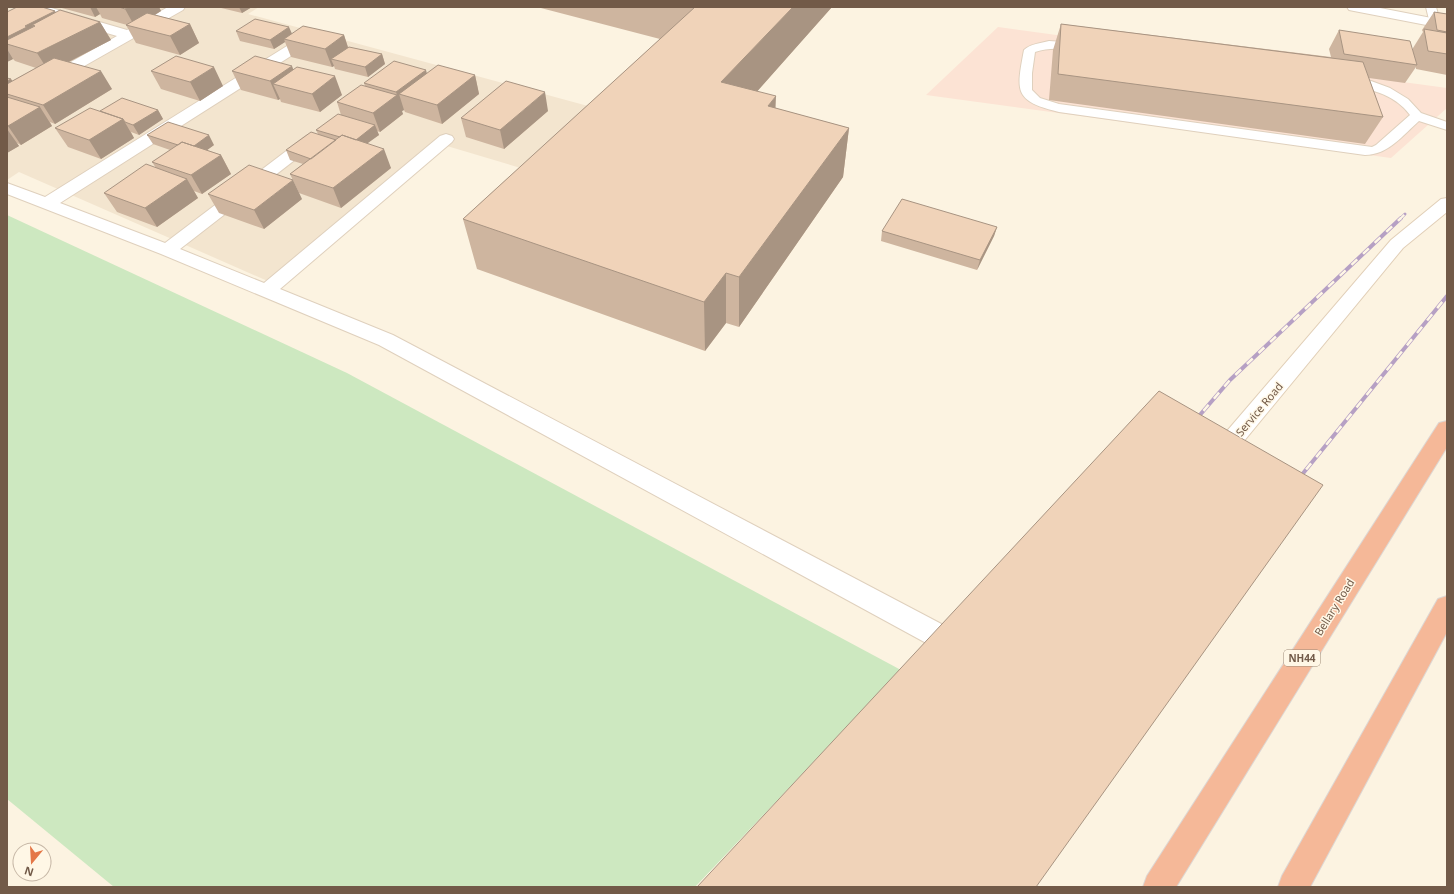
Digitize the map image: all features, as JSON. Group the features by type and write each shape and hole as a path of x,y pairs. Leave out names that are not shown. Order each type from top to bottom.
{"highway":[{"name":"Bellary Road","path":"1158,887 1447,429"},
{"path":"1293,887 1447,607"}],"street":[{"path":"20,14 33,7 129,35"},
{"path":"7,104 178,7"},
{"path":"1354,7 1441,24"},
{"path":"46,204 300,44"},
{"path":"167,250 324,130"},
{"path":"266,291 446,139"},
{"path":"7,188 167,250 386,340 975,655"},
{"name":"Service Road","path":"1202,476 1398,244 1447,203"}],"lane":[{"path":"1431,7 1441,24"},
{"path":"1088,47 1055,43 1046,44 1030,50 1024,85 1026,91 1038,102 1052,107 1354,150 1374,151 1381,148 1417,116"},
{"path":"1334,78 1374,85 1404,102 1417,116 1447,126"}],"shaded area":[{"path":"7,7 259,7 248,14 599,109 534,172 447,146 279,286 19,172 7,180"},
{"path":"998,27 1447,88 1447,108 1391,158 926,95"}],"green space":[{"path":"7,215 347,373 901,670 695,887 114,887 7,799"}],"building":[{"path":"17,7 42,7 55,11 7,37 7,12"},
{"path":"695,7 793,7 721,82 776,96 768,106 849,128 739,277 726,273 704,302 463,219"},
{"path":"60,10 100,22 37,53 7,44 7,40 35,26 32,25"},
{"path":"1434,12 1447,14 1447,32 1437,30"},
{"path":"147,13 190,24 170,36 126,25"},
{"path":"255,19 289,27 270,40 236,31"},
{"path":"1061,24 1363,62 1383,117 1058,74"},
{"path":"303,26 344,35 325,49 284,39"},
{"path":"1424,29 1447,33 1447,54 1428,51"},
{"path":"1339,30 1410,41 1417,65 1344,54"},
{"path":"349,47 382,54 365,67 331,59"},
{"path":"176,56 214,67 190,82 151,71"},
{"path":"255,56 292,66 270,81 232,71"},
{"path":"54,58 101,71 43,105 7,94 7,84"},
{"path":"394,61 426,70 396,92 364,83"},
{"path":"438,65 475,75 437,105 399,94"},
{"path":"297,67 335,76 312,94 273,84"},
{"path":"506,81 545,92 500,130 461,118"},
{"path":"361,85 397,95 373,113 337,102"},
{"path":"7,97 40,107 7,126"},
{"path":"122,98 158,110 133,125 125,122 123,119 100,111"},
{"path":"90,108 123,119 89,140 55,128"},
{"path":"338,114 375,125 356,140 342,135 340,137 316,130"},
{"path":"168,122 209,135 194,146 182,142 178,145 147,135"},
{"path":"311,132 336,140 311,159 286,150"},
{"path":"342,135 384,149 333,188 290,174"},
{"path":"182,142 221,155 191,175 152,162"},
{"path":"146,164 187,179 145,208 104,193"},
{"path":"249,165 293,180 254,210 208,194"},
{"path":"902,199 997,227 980,260 882,231"},
{"path":"1159,391 1323,485 1036,887 697,887"}],"railway":[{"path":"1401,218 1405,214"},
{"path":"1193,423 1230,380 1401,218"},
{"path":"1296,482 1447,296"}]}
